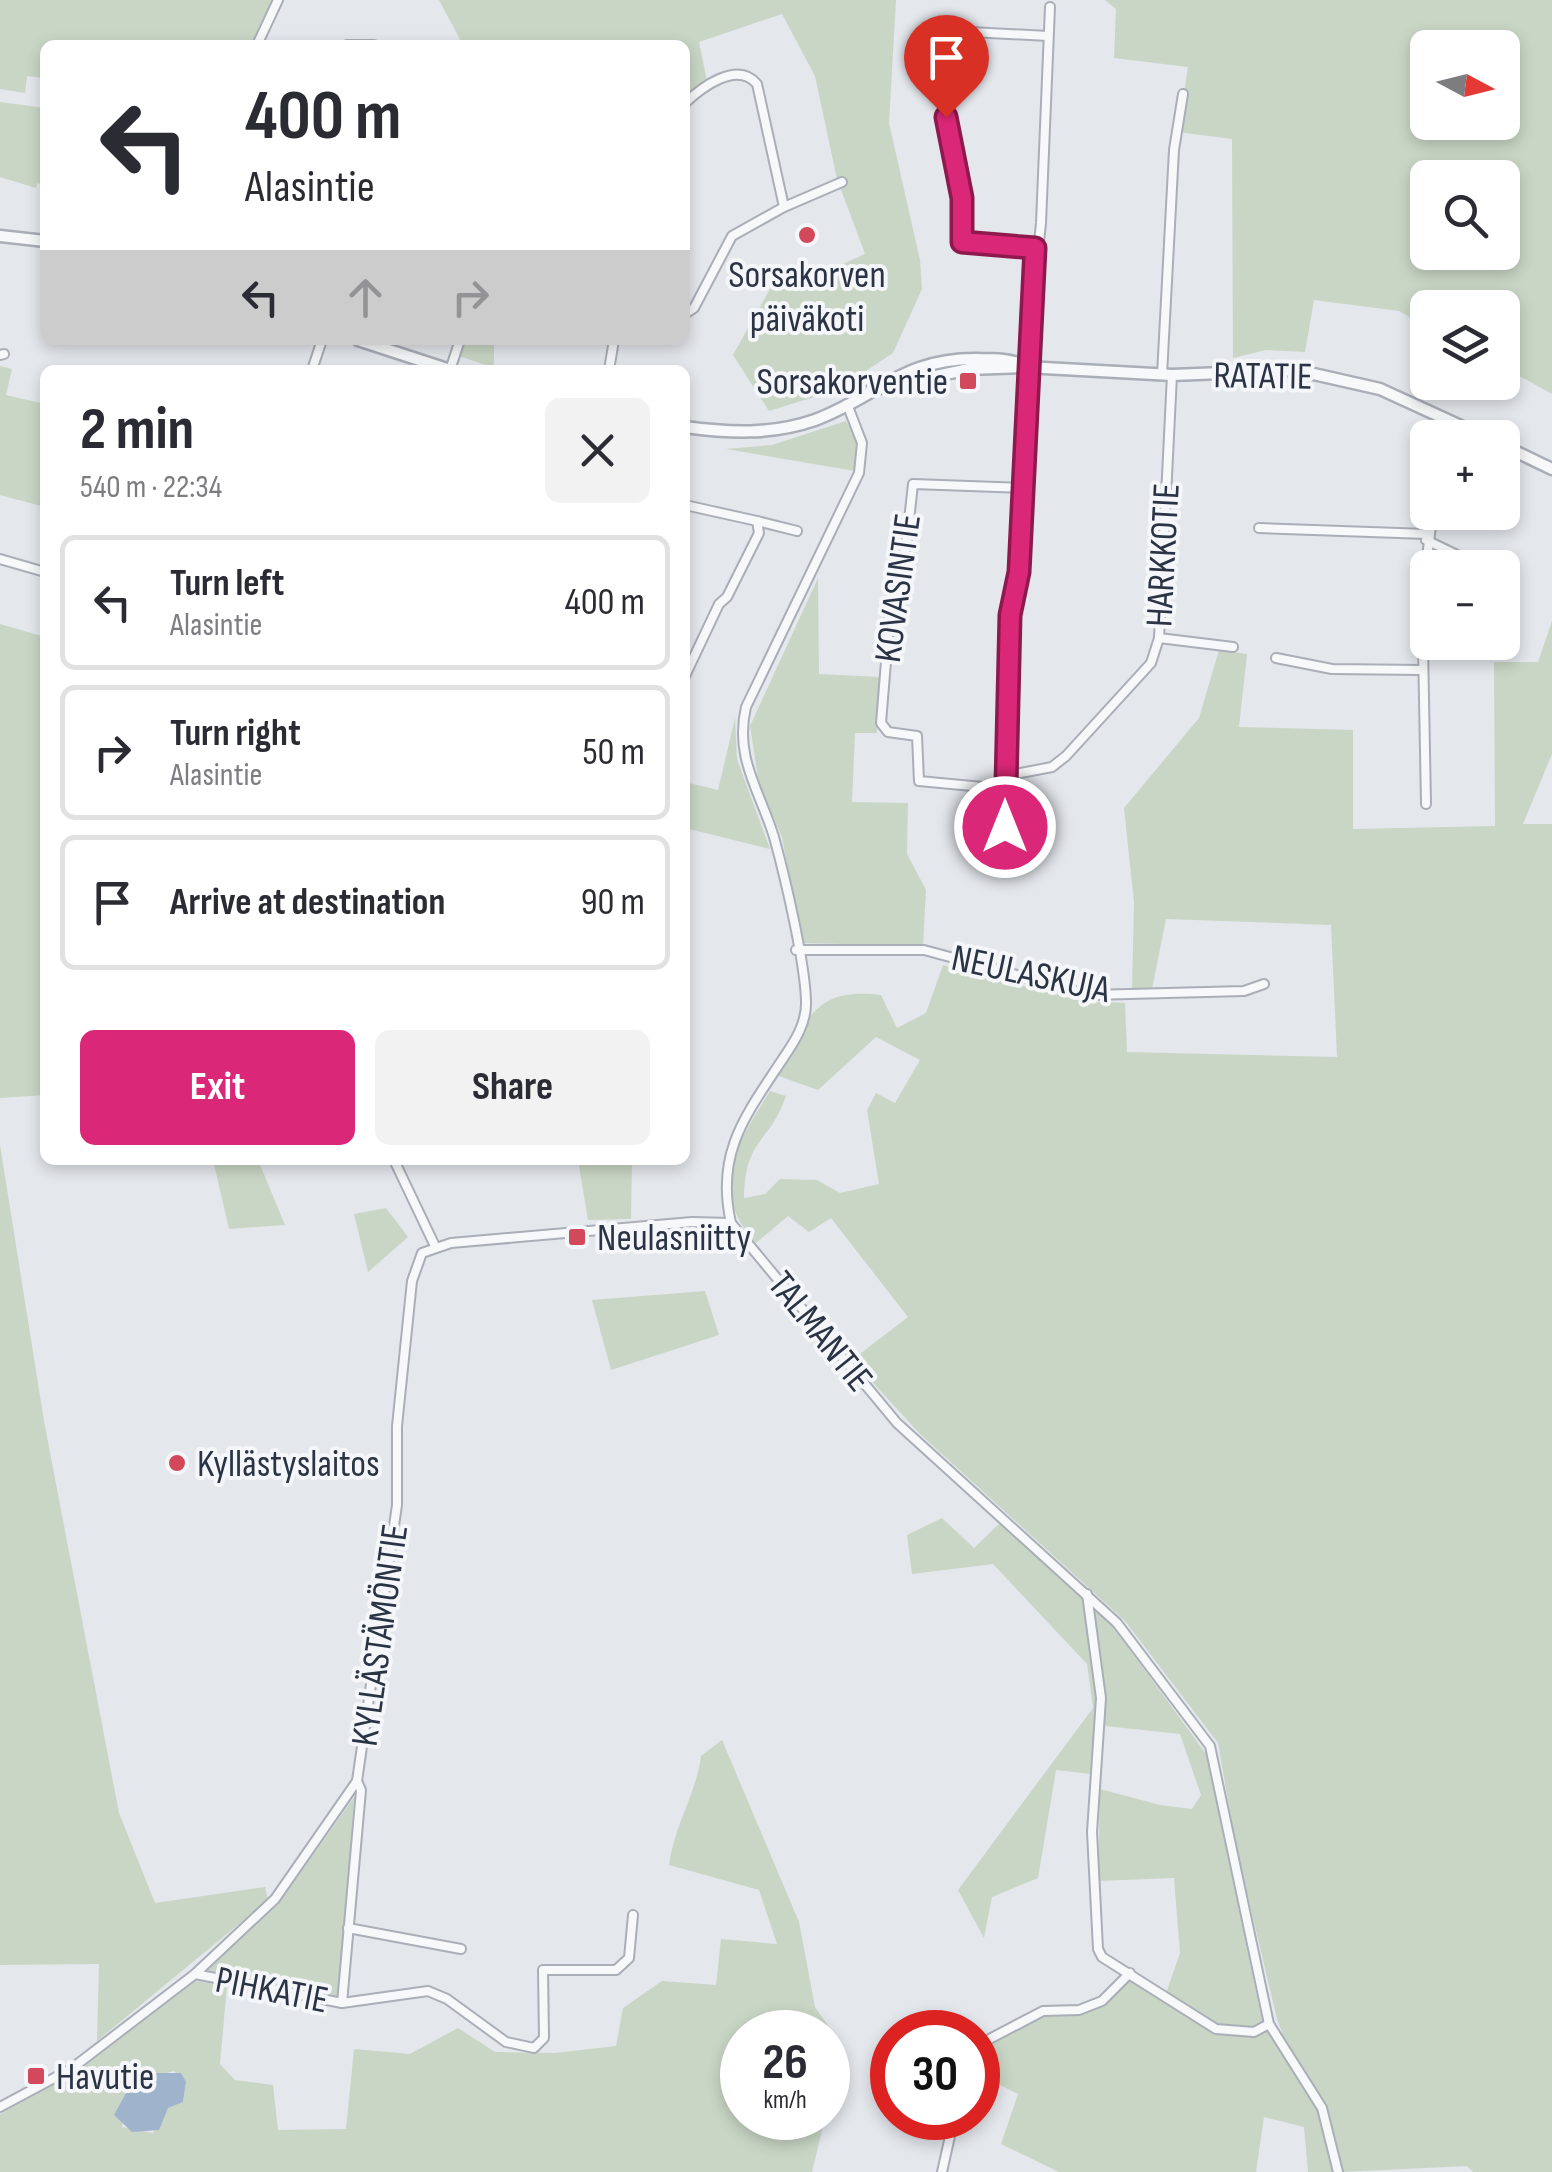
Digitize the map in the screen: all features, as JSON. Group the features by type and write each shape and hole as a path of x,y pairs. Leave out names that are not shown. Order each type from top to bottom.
{"street":[{"path":"259,40 278,0"},
{"path":"1005,827 1010,615 1019,572 1026,366 1046,152 1050,7"},
{"path":"1035,248 962,242 962,198 946,100 951,31 1048,36"},
{"path":"690,99 707,82 752,77 758,84 784,207"},
{"name":"HARKKOTIE","path":"1005,776 1052,767 1066,756 1151,663 1159,638 1174,150 1183,94"},
{"path":"690,311 732,236 784,207 842,182"},
{"path":"0,236 40,240"},
{"path":"373,345 435,365"},
{"name":"RATATIE","path":"690,428 726,433 771,431 816,420 892,376 942,361 982,359 1026,366 1167,375 1296,370 1380,389 1440,420"},
{"path":"396,1165 435,1246 692,1222 731,1223 723,1190 727,1159 750,1110 794,1042 806,1011 774,835 751,784 741,726 746,707 859,473 862,443 847,404"},
{"path":"1520,453 1552,468"},
{"name":"KOVASINTIE","path":"1004,789 926,784 917,775 917,736 882,729 884,684 892,576 906,548 913,484 1022,488"},
{"path":"690,506 798,531"},
{"path":"690,665 718,604 727,597 759,533 757,521"},
{"path":"1259,528 1426,537 1450,550"},
{"path":"1426,550 1428,530"},
{"path":"0,559 40,571"},
{"path":"1159,638 1233,647"},
{"path":"1276,658 1332,669 1422,670"},
{"path":"1422,660 1426,804"},
{"name":"NEULASKUJA","path":"796,950 924,950 1092,994 1244,991 1264,984"},
{"name":"TALMANTIE","path":"731,1223 897,1422 1117,1623 1210,1746 1269,2024 1322,2108 1338,2172"},
{"name":"KYLLÄSTÄMÖNTIE","path":"0,2107 70,2070 196,1974 275,1900 357,1782 397,1504 397,1426 412,1281 416,1264 435,1246"},
{"path":"1087,1594 1101,1698 1092,1832 1098,1948 1102,1957 1216,2028 1254,2032 1269,2024"},
{"path":"342,2004 361,1790 357,1782"},
{"name":"PIHKATIE","path":"196,1974 342,2004 428,1991 447,1999 506,2042 534,2048 544,2038 544,1970 616,1970 629,1958 632,1916"},
{"path":"348,1928 461,1949"},
{"path":"1000,2034 1043,2011 1079,2010 1102,2000 1130,1973"},
{"path":"942,2172 949,2140"}],"green space":[{"path":"0,0 275,0 256,40 40,40 40,77 27,76 25,93 0,89"},
{"path":"439,0 896,0 889,123 920,260 922,289 893,353 837,390 769,411 733,355 779,273 790,288 865,254 837,179 815,76 782,14 699,42 707,81 690,95 690,40 460,40"},
{"path":"1105,0 1552,0 1552,394 1520,376 1520,290 1410,290 1410,317 1399,311 1314,300 1305,352 1266,350 1233,358 1232,139 1178,132 1188,67 1114,58 1116,9"},
{"path":"0,102 40,107 40,184 36,188 0,177"},
{"path":"462,345 494,345 494,365 459,356"},
{"path":"0,366 12,369 6,395 40,403 40,506 0,495"},
{"path":"846,421 857,439 855,471 726,449 772,445"},
{"path":"818,578 819,674 880,677 877,733 855,733 852,802 908,803 907,854 926,890 923,946 802,943 782,837 759,784 750,726"},
{"path":"1552,621 1552,754 1523,824 1552,824 1552,2172 1473,2172 1467,2166 1342,2172 1324,2106 1289,2051 1277,2019 1236,1846 1218,1743 1125,1621 920,1434 852,1360 908,1317 831,1218 809,1232 788,1216 756,1243 732,1203 732,1166 770,1091 786,1096 753,1152 744,1198 765,1194 780,1179 817,1180 840,1193 879,1184 867,1110 876,1093 895,1103 920,1060 876,1037 818,1090 776,1075 805,1024 825,1003 857,994 881,995 897,1028 926,1013 943,965 1083,1001 1125,1003 1127,1052 1337,1057 1331,925 1166,919 1152,989 1132,988 1134,902 1124,808 1199,718 1219,650 1247,654 1239,727 1353,730 1353,829 1495,826 1494,662 1538,662"},
{"path":"0,624 40,636 40,1095 0,1098"},
{"path":"735,718 737,759 770,849 690,829 690,783 718,790"},
{"path":"0,1145 44,1421 119,1813 155,1903 265,1887 268,1900 97,2041 99,1964 0,1965"},
{"path":"214,1165 260,1165 285,1225 229,1229"},
{"path":"579,1165 632,1165 631,1219 588,1220"},
{"path":"386,1208 408,1237 368,1272 354,1214"},
{"path":"705,1291 719,1335 611,1370 592,1300"},
{"path":"942,1518 974,1548 1000,1523 1113,1626 1206,1754 1262,2020 1318,2108 1330,2140 1333,2172 1308,2172 1304,2127 1264,2117 1256,2172 1059,2172 1001,2144 1018,2094 1000,2085 1000,2038 1045,2014 1081,2014 1104,2004 1130,1977 1165,1996 1180,1953 1174,1878 1098,1881 1100,1789 1192,1809 1201,1795 1180,1734 1096,1725 1091,1774 1056,1770 1038,1878 992,1897 984,1938 958,1890 1093,1708 1087,1664 993,1564 912,1574 907,1535"},
{"path":"722,1740 799,1922 817,2010 720,2010 720,2140 820,2140 812,2172 0,2172 0,2114 77,2072 195,1981 227,1986 220,2064 235,2080 273,2085 278,2130 346,2129 354,2049 410,2054 458,2028 495,2052 555,2053 616,2046 623,2008 662,1981 716,1985 721,1939 777,1944 759,1890 669,1865 701,1756","holes":["174,2071 186,2083 183,2102 168,2108 153,2133 122,2127 126,2093 143,2079"]},
{"path":"354,1797 339,2000 204,1971 278,1905"}],"water":[{"path":"152,2068 156,2073 181,2073 186,2082 183,2102 168,2108 159,2130 132,2132 114,2115 126,2093 143,2079 141,2072"}],"place":[{"name":"Sorsakorven päiväkoti","path":"807,235"},
{"name":"Sorsakorventie","path":"968,381"},
{"name":"Neulasniitty","path":"577,1237"},
{"name":"Kyllästyslaitos","path":"177,1463"},
{"name":"Havutie","path":"36,2076"}],"route":[{"path":"946,117 962,198 958,234 962,242 1035,248 1026,366 1019,572 1010,615 1005,827"}]}
